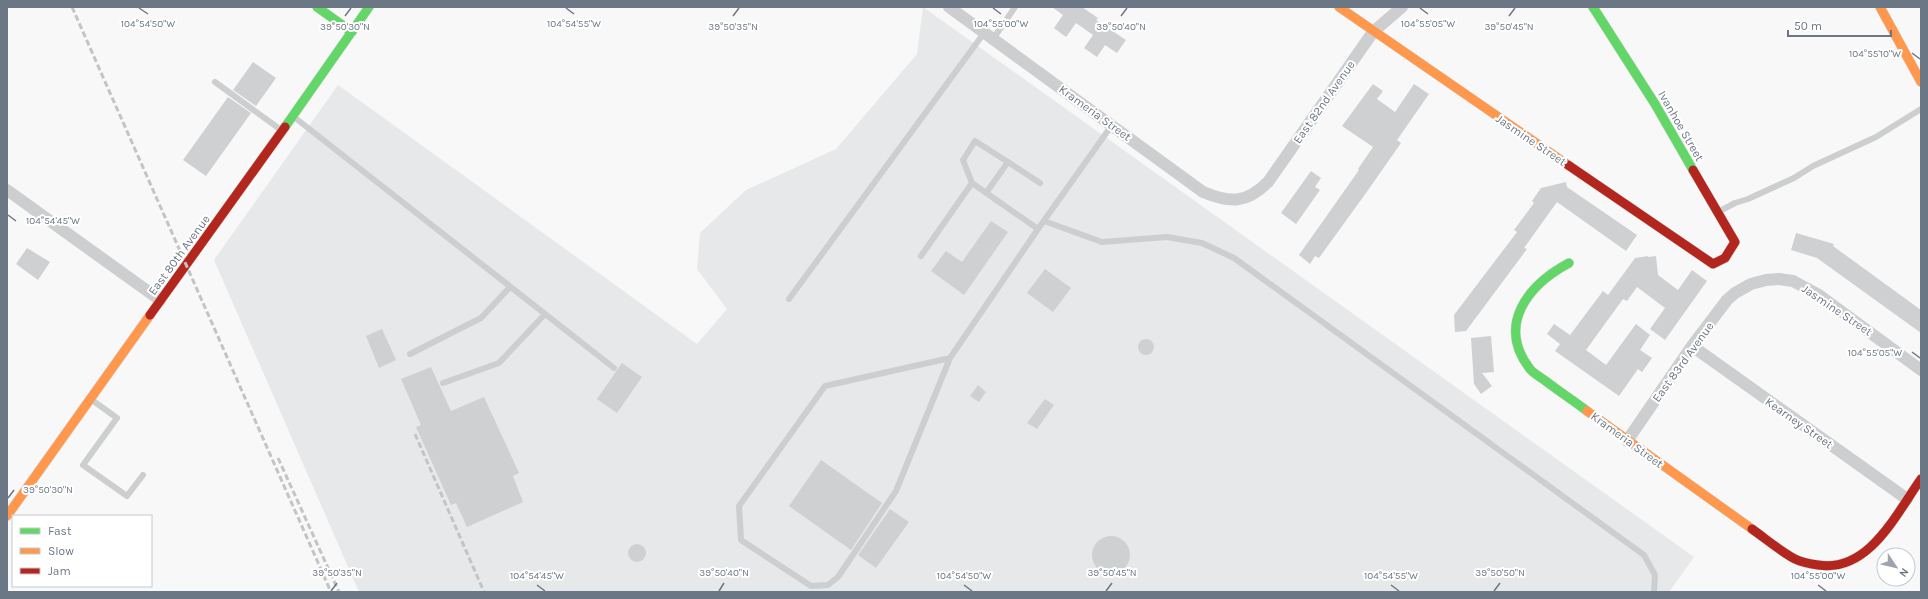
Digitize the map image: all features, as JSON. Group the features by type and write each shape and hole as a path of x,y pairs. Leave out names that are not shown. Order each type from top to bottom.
{"street":[{"path":"317,7 352,32"},
{"name":"East 80th Avenue","path":"7,516 293,116 369,7"},
{"name":"Krameria Street","path":"948,7 1203,192 1228,200 1248,198"},
{"name":"Jasmine Street","path":"1339,7 1373,32 1713,264 1725,258"},
{"name":"East 82nd Avenue","path":"1248,198 1258,192 1268,182 1373,32 1402,7"},
{"name":"Ivanhoe Street","path":"1593,7 1655,104 1735,242 1725,258"},
{"path":"1880,7 1921,82"},
{"path":"7,190 160,300"},
{"name":"Krameria Street","path":"1569,262 1542,278 1526,297 1517,321 1517,335 1520,351 1531,370 1627,441 1795,559 1810,565 1826,567 1841,566 1853,561 1870,549 1907,499"},
{"name":"Jasmine Street","path":"1744,288 1766,280 1779,279 1793,282 1819,295 1921,370"},
{"name":"East 83rd Avenue","path":"1627,441 1692,346 1727,300 1744,288"},
{"name":"Kearney Street","path":"1692,346 1907,499"},
{"path":"1907,499 1921,479"}],"lane":[{"path":"789,299 988,36 1015,7"},
{"path":"215,82 283,130"},
{"path":"1718,213 1735,203 1748,199 1794,178 1813,166 1876,137 1921,109"},
{"path":"293,116 614,368"},
{"path":"950,358 825,386 739,506 741,540 811,586 828,586 838,577 896,491 950,358 1112,125"},
{"path":"1038,230 972,183 963,160 975,142 1040,183"},
{"path":"986,193 1008,162"},
{"path":"921,256 972,183"},
{"path":"1044,221 1102,242 1167,238 1202,243 1234,258 1644,555 1655,575 1654,592"},
{"path":"410,354 481,318 510,287"},
{"path":"443,383 498,363 545,314"},
{"path":"90,399 117,418 83,465 127,496 143,475"}],"shaded area":[{"path":"923,7 1694,557 1669,592 359,592 214,260 338,85 697,344 727,309 697,269 700,233 746,190 836,149 917,54"}],"building":[{"path":"1052,7 1082,7 1098,18 1096,20 1126,40 1117,53 1105,45 1097,57 1084,48 1093,35 1076,23 1066,37 1054,28 1063,15"},
{"path":"253,62 276,78 256,106 233,90"},
{"path":"1373,84 1383,91 1377,99 1395,112 1414,84 1429,94 1397,140 1401,143 1366,193 1319,258 1315,256 1310,264 1299,255 1359,170 1358,169 1373,147 1342,126"},
{"path":"228,97 251,113 206,176 183,160"},
{"path":"1311,171 1321,178 1315,187 1320,190 1296,224 1281,213"},
{"path":"1566,182 1567,187 1637,235 1626,251 1557,202 1524,248 1527,249 1466,331 1455,332 1454,315 1517,232 1514,230 1534,203 1532,201 1541,188"},
{"path":"991,221 1008,232 964,295 931,271 946,251 962,262"},
{"path":"1796,233 1834,244 1833,246 1921,310 1921,333 1817,258 1791,250"},
{"path":"27,248 50,262 38,280 16,264"},
{"path":"1656,256 1658,275 1678,290 1692,270 1707,281 1665,340 1650,329 1665,308 1637,287 1627,301 1623,299 1586,350 1606,365 1636,324 1650,335 1640,350 1652,358 1642,372 1638,369 1619,396 1555,351 1560,344 1547,334 1554,324 1570,335 1603,291 1608,295 1635,258"},
{"path":"1045,269 1071,288 1053,312 1027,293"},
{"path":"382,329 396,360 379,368 366,336"},
{"path":"1491,336 1494,372 1482,373 1492,386 1481,394 1474,384 1471,338"},
{"path":"1143,339 1149,339 1154,344 1152,353 1149,355 1143,355 1138,350 1138,344"},
{"path":"622,363 642,377 617,413 597,399"},
{"path":"431,367 451,411 484,397 519,473 513,476 523,502 467,527 456,503 451,505 416,427 421,425 401,379"},
{"path":"978,385 986,392 979,402 970,396"},
{"path":"1045,399 1054,405 1037,429 1027,423"},
{"path":"821,460 882,503 851,550 789,506"},
{"path":"890,509 909,522 876,568 858,555"},
{"path":"1107,536 1115,536 1122,539 1127,544 1130,555 1127,566 1122,571 1115,574 1107,574 1100,571 1095,566 1092,559 1092,551 1095,544 1100,539"},
{"path":"633,544 641,544 646,549 644,560 641,562 633,562 628,557 628,549"}],"railway":[{"path":"72,7 331,592"},
{"path":"415,434 484,592"},
{"path":"278,458 339,592"}],"traffic: fast":[{"path":"317,7 352,32"},
{"path":"285,127 369,7"},
{"path":"1593,7 1655,104 1693,170"},
{"path":"1569,263 1554,272 1530,295 1521,308 1517,322 1516,337 1520,353 1530,369 1587,411"}],"traffic: slow":[{"path":"1339,7 1568,165"},
{"path":"1880,7 1921,82"},
{"path":"7,516 150,315"},
{"path":"1587,411 1752,529"}],"traffic: jam":[{"path":"150,315 285,127"},
{"path":"1568,165 1713,264 1725,258 1735,242 1693,170"},
{"path":"1752,529 1778,549 1797,560 1818,565 1836,565 1852,560 1866,551 1879,538 1891,524 1921,479"}]}
